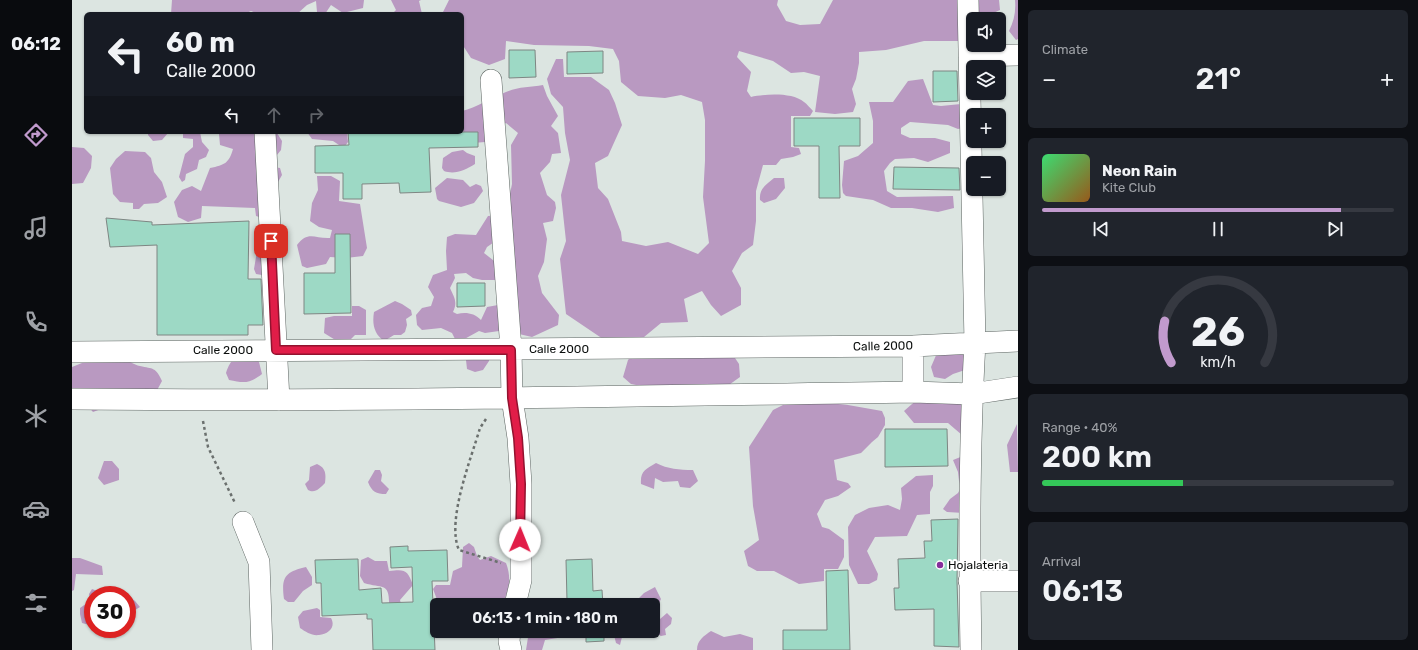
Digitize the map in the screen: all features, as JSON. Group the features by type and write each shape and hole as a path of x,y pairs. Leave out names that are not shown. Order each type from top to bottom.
{"street":[{"path":"968,0 975,344 972,394 970,581 971,650"},
{"path":"969,56 1018,55"},
{"path":"491,80 511,350 507,398 518,438 521,484 521,580 517,598"},
{"path":"265,134 279,400"},
{"name":"Calle 2000","path":"72,352 511,350 1014,344"},
{"path":"913,346 913,392"},
{"path":"72,399 279,400 913,392 972,394 1018,388"},
{"path":"243,522 259,562 262,650"},
{"path":"970,581 1018,580"},
{"path":"509,638 511,650"}],"path":[{"path":"507,398 480,428 458,501 454,529 459,550 520,569"},
{"path":"199,400 208,447 243,522"}],"shaded area":[{"path":"172,0 364,0 363,8 347,12 342,12 331,5 326,12 317,12 316,1 307,5 299,12 171,12"},
{"path":"391,0 421,0 419,1 422,12 394,12 396,10"},
{"path":"449,0 778,0 777,5 786,21 800,25 820,24 833,0 999,0 1000,10 996,12 966,12 966,41 924,41 886,50 859,52 859,63 856,79 852,89 856,104 853,112 835,114 815,112 820,76 804,72 791,73 773,61 739,51 737,57 751,72 747,91 751,97 764,95 786,95 799,99 813,111 810,116 791,116 791,147 799,148 801,154 781,159 776,165 763,165 756,191 756,221 753,245 742,253 732,271 741,288 741,305 721,316 711,305 702,291 684,299 688,322 661,323 638,342 603,339 566,314 560,259 566,241 561,195 570,160 565,133 563,107 551,94 547,79 556,59 563,59 564,77 591,77 609,90 622,125 608,156 595,163 598,188 608,199 621,232 622,241 646,246 668,242 698,254 709,243 703,197 705,120 702,102 681,95 665,98 638,96 621,82 619,61 613,49 589,46 534,45 506,41 505,59 489,65 471,58 464,47 464,12 443,12"},
{"path":"1015,0 1018,0 1018,39 1016,40 1009,31 1014,16"},
{"path":"923,79 933,105 941,106 961,104 966,120 966,127 958,129 948,125 910,122 901,128 901,134 910,138 935,138 950,142 950,153 928,162 914,158 895,159 884,171 887,191 897,197 953,196 954,208 938,212 912,208 891,208 873,200 846,196 843,193 842,185 844,161 858,156 873,143 873,121 869,102 893,102 908,81"},
{"path":"543,85 558,116 551,126 558,133 561,153 552,154 550,162 540,173 547,195 555,202 556,208 553,221 543,223 547,239 544,262 538,276 542,293 559,315 558,325 532,337 519,334 504,223 512,184 511,145 518,133 506,123 493,131 485,142 473,143 464,133 464,110 510,90"},
{"path":"167,134 162,140 153,141 148,135"},
{"path":"183,134 200,134 202,142 209,150 206,157 199,160 197,169 186,174 185,180 182,182 179,177 185,154 193,147 193,139 183,138"},
{"path":"219,134 278,134 282,141 281,150 268,166 280,168 282,175 278,182 266,219 256,216 255,208 202,206 201,218 188,222 178,217 174,202 182,190 192,186 201,191 210,168 226,163 230,157 233,149 220,145"},
{"path":"308,134 347,134 348,142 345,146 339,145 333,141 312,139"},
{"path":"72,147 84,148 92,156 91,168 83,183 72,184"},
{"path":"463,150 475,156 475,164 464,170 456,172 444,171 442,168 443,158 452,152"},
{"path":"125,151 145,152 151,158 154,172 162,182 167,197 158,203 144,204 139,209 133,209 133,203 120,202 113,194 110,168 116,159"},
{"path":"317,176 331,176 340,181 339,201 360,204 367,248 363,256 346,258 330,257 326,264 307,268 302,266 297,245 301,240 308,236 330,238 332,230 319,227 310,221 312,203 318,190"},
{"path":"447,178 463,180 470,187 476,184 481,186 483,191 474,203 461,207 439,201 437,199 435,188"},
{"path":"774,178 784,178 785,188 776,199 764,203 760,200 761,192 764,187"},
{"path":"499,215 503,236 487,247 484,253 498,264 495,280 473,278 466,273 454,274 455,278 450,288 455,302 453,312 457,314 470,314 481,320 487,307 498,305 506,330 485,333 479,331 459,342 456,341 452,333 441,328 422,330 417,325 416,315 422,308 431,306 434,297 428,287 433,275 447,270 447,237 455,234 476,235 488,216"},
{"path":"269,237 262,275 256,274 254,269 259,239"},
{"path":"395,301 411,310 412,315 406,319 407,325 405,332 401,335 394,335 384,341 374,328 374,312"},
{"path":"352,306 359,306 366,310 366,335 355,335 349,341 337,341 324,333 325,318 334,316 352,316"},
{"path":"964,337 968,369 953,374 945,379 934,377 931,367 937,353"},
{"path":"713,341 735,358 739,364 740,377 726,387 666,391 631,384 623,377 628,360 643,343"},
{"path":"491,348 489,361 483,370 475,372 467,369 466,360"},
{"path":"251,353 259,362 262,374 253,380 246,382 229,380 226,373 232,361 241,355"},
{"path":"122,357 135,365 154,369 158,373 162,381 155,394 109,406 93,412 78,395 72,394 72,367 87,361"},
{"path":"933,389 960,401 963,409 962,435 948,423 914,423 904,411"},
{"path":"819,402 882,411 885,418 885,425 878,437 861,453 834,460 837,480 848,483 851,487 838,496 825,500 817,514 822,527 829,529 844,540 844,557 838,569 824,569 824,581 799,584 774,571 757,571 748,566 744,551 759,540 753,506 749,447 773,410 785,404"},
{"path":"1017,424 1018,472 1010,472 1007,445"},
{"path":"968,454 964,513 947,512 943,509 950,499 958,493 961,487 958,472 953,460"},
{"path":"104,461 112,461 119,469 119,480 104,485 98,478"},
{"path":"656,463 674,469 693,470 698,481 690,488 680,487 678,481 663,482 655,478 654,489 641,484 644,471"},
{"path":"317,464 322,467 325,472 325,483 317,490 311,491 308,490 305,484 309,480 310,467"},
{"path":"375,470 380,470 382,475 381,481 389,489 386,494 375,492 368,482"},
{"path":"933,475 933,486 930,492 930,514 917,515 907,536 875,537 867,551 878,574 877,580 869,584 858,584 849,565 848,527 855,515 869,508 888,505 900,510 902,499 901,488 916,476"},
{"path":"469,543 474,547 480,560 491,556 506,563 509,574 509,584 505,598 436,598 433,589 436,585 450,585 453,571 462,567 463,547"},
{"path":"368,557 375,561 387,561 389,571 399,570 407,573 413,585 400,600 402,607 389,608 387,590 381,586 364,583 360,576 361,560"},
{"path":"72,558 80,558 102,566 103,575 76,574 74,590 72,591"},
{"path":"306,567 312,577 312,585 303,591 294,602 288,602 284,599 283,592 283,585 286,577 293,571"},
{"path":"655,587 661,599 660,601 660,598 639,598 644,593"},
{"path":"136,602 140,607 136,609"},
{"path":"84,605 84,624 82,623 80,608"},
{"path":"317,608 320,610 320,617 331,618 333,624 329,632 314,635 300,628 298,617 303,611"},
{"path":"667,613 672,618 671,624 665,629 666,635 660,635 660,619"},
{"path":"711,631 724,637 740,634 753,638 753,650 697,650 700,641"},
{"path":"528,638 558,638 545,640 542,650 526,650"},
{"path":"615,638 622,638 620,645 616,643"}],"building":[{"path":"509,50 535,50 536,77 509,78"},
{"path":"603,51 603,73 567,74 567,52"},
{"path":"933,71 957,71 958,101 933,102"},
{"path":"794,118 860,118 860,146 839,146 840,198 819,198 819,146 794,146"},
{"path":"464,132 478,132 478,147 429,148 431,192 400,193 399,183 362,184 362,199 343,199 343,173 315,173 315,146 349,145 348,134 464,134"},
{"path":"894,167 959,168 960,190 893,189"},
{"path":"106,218 152,222 152,225 249,221 248,279 261,279 263,325 248,325 248,335 157,335 157,245 110,247"},
{"path":"335,234 350,234 351,313 304,314 304,273 335,273"},
{"path":"457,283 485,283 485,306 457,307"},
{"path":"885,429 947,429 948,466 885,467"},
{"path":"958,519 957,581 959,647 934,646 934,609 895,610 894,588 899,588 898,559 925,558 924,541 932,541 931,520"},
{"path":"408,546 408,551 447,550 448,581 432,581 433,598 430,598 430,638 434,638 435,650 373,650 372,619 367,619 367,614 322,616 321,583 316,583 315,560 358,559 359,590 381,588 382,603 413,602 412,567 391,568 390,547"},
{"path":"592,559 593,591 602,590 603,598 567,598 566,560"},
{"path":"848,570 850,650 783,650 783,630 827,630 826,571"},
{"path":"586,638 604,638 604,641 586,642"}],"place":[{"name":"Hojalateria","path":"940,565"}],"route":[{"path":"271,241 276,350 511,350 512,398 518,438 521,484 520,540"}]}
